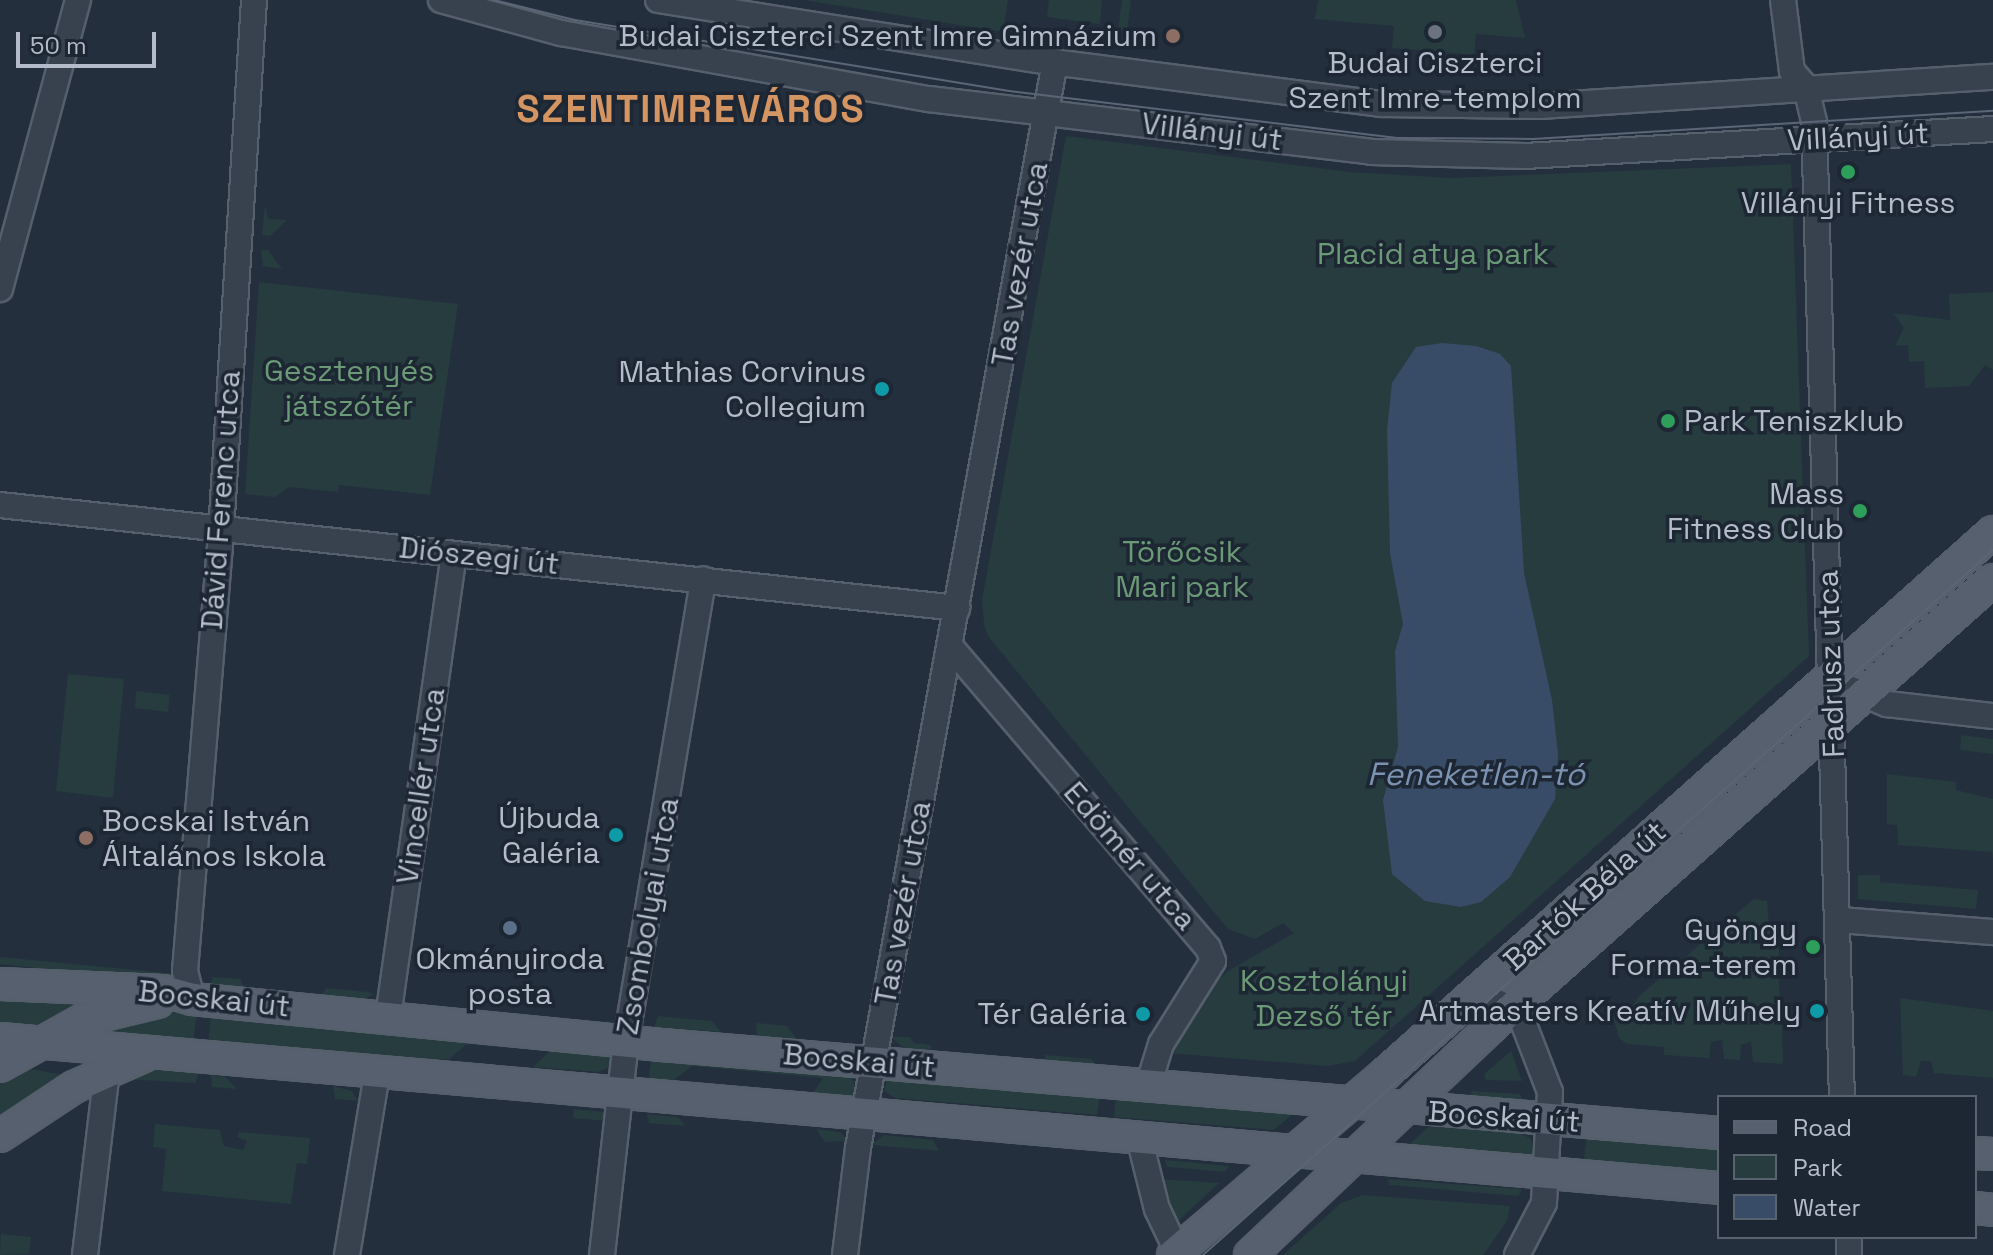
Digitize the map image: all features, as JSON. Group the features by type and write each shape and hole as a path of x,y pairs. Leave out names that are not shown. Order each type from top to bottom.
{"main road":[{"name":"Bartók Béla út","path":"1175,1253 1468,1001 1993,532"},
{"name":"Bartók Béla út","path":"1250,1255 1512,1009 1993,580"},
{"name":"Bocskai út","path":"0,984 154,990 192,999 626,1041 1404,1109 1717,1133"},
{"path":"0,1066 35,1043 96,1016 192,999"},
{"name":"Bocskai út","path":"0,1039 620,1095 1139,1137 1355,1159 1717,1188"},
{"name":"Bocskai út","path":"0,1136 74,1087 107,1070 158,1053"},
{"path":"1292,1151 1355,1131 1404,1109"}],"street":[{"path":"0,289 78,0"},
{"name":"Dávid Ferenc utca","path":"192,999 185,971 220,528 254,0"},
{"name":"Villányi út","path":"441,0 561,33 1047,115 1432,156 1815,140 1993,129"},
{"name":"Villányi út","path":"658,0 1055,62 1303,96 1431,107 1540,106 1993,77"},
{"name":"Fadrusz utca","path":"1783,0 1792,71 1806,87 1815,140 1842,1095"},
{"name":"Tas vezér utca","path":"845,1255 864,1115 1055,62"},
{"name":"Diószegi út","path":"0,505 957,608"},
{"name":"Vincellér utca","path":"388,1017 454,555"},
{"name":"Zsombolyai utca","path":"602,1255 626,1041 703,579"},
{"name":"Edömér utca","path":"950,646 1206,945 1213,961 1161,1044 1148,1086"},
{"path":"1832,677 1863,695 1887,704 1993,716"},
{"path":"1839,920 1993,932"},
{"path":"1468,1001 1490,999 1512,1009 1523,1022 1542,1069 1552,1120 1548,1175 1540,1213 1517,1255"},
{"path":"85,1255 107,1070"},
{"path":"347,1255 377,1073"},
{"path":"1139,1137 1157,1209 1175,1253"}],"green space":[{"path":"804,0 1008,0 1003,32"},
{"path":"1049,0 1102,0 1100,24 1047,17"},
{"path":"1122,0 1131,0 1127,31 1118,30"},
{"path":"1318,0 1516,0 1525,38 1476,34 1474,55 1392,48 1394,26 1315,19"},
{"path":"1066,136 1350,172 1451,178 1791,164 1809,656 1355,1061 1328,1066 1168,1053 1206,990 1228,971 1294,933 1283,923 1255,939 1228,929 988,636 984,624 982,600"},
{"path":"265,205 268,219 287,220 270,236 262,235"},
{"path":"261,250 268,250 282,269 263,266"},
{"name":"Gesztenyés játszótér","path":"259,282 458,304 430,495 339,485 338,492 289,487 275,497 245,494"},
{"path":"1993,292 1993,370 1985,365 1969,386 1925,388 1924,361 1909,362 1908,345 1895,346 1904,328 1893,313 1950,320 1949,294"},
{"path":"68,674 124,679 113,798 56,791"},
{"path":"136,691 170,695 168,712 135,708"},
{"path":"1961,735 1993,739 1993,754 1960,750"},
{"path":"1887,774 1956,782 1956,790 1993,799 1993,859 1992,852 1898,845 1897,825 1887,824"},
{"path":"1858,875 1880,875 1880,882 1978,890 1976,909 1858,899"},
{"path":"1754,899 1767,901 1770,936 1779,937 1779,964 1762,965 1759,975 1779,979 1780,1005 1772,1006 1773,1021 1782,1021 1783,1064 1753,1062 1751,1042 1741,1045 1740,1060 1724,1059 1722,1040 1711,1042 1709,1058 1664,1055 1664,1047 1627,1044 1619,1038 1613,1016 1627,1013 1640,995"},
{"path":"0,957 177,974 179,980 45,976 45,969 0,964"},
{"path":"213,977 240,979 245,989 210,985"},
{"path":"326,988 374,994 361,1001 322,996"},
{"path":"0,993 106,999 37,1031 0,1028"},
{"path":"1900,998 1993,1011 1993,1078 1934,1073 1931,1061 1921,1061 1916,1077 1903,1075"},
{"path":"162,1013 197,1013 193,1043 83,1034"},
{"path":"211,1015 608,1053 611,1066 599,1072 533,1067 550,1051 467,1044 449,1059 404,1059 208,1044"},
{"path":"658,1016 712,1021 721,1032 654,1027"},
{"path":"756,1023 787,1026 798,1040 757,1036"},
{"path":"891,1037 910,1037 914,1043 931,1045 931,1050 904,1048"},
{"name":"Kosztolányi Dezső tér","path":"1511,1051 1522,1081 1486,1080 1484,1074"},
{"path":"652,1055 850,1072 856,1090 849,1100 811,1096 823,1078 692,1066 666,1086 648,1084"},
{"path":"1045,1055 1092,1059 1096,1065 1046,1061"},
{"path":"19,1067 70,1076 0,1123 0,1081"},
{"path":"156,1070 198,1073 196,1083 123,1079"},
{"path":"211,1075 226,1077 237,1089 212,1087"},
{"path":"887,1077 1100,1094 1097,1115 895,1098 884,1091"},
{"path":"333,1086 352,1091 358,1101 335,1099"},
{"path":"1472,1091 1520,1094 1523,1102 1468,1098"},
{"path":"1116,1095 1296,1111 1274,1130 1114,1117"},
{"path":"574,1109 603,1112 607,1121 573,1118"},
{"path":"647,1114 678,1117 686,1126 649,1123"},
{"path":"155,1124 220,1130 224,1146 243,1150 247,1141 237,1137 239,1132 310,1138 307,1164 297,1163 291,1204 162,1191 166,1149 153,1147"},
{"path":"1431,1124 1515,1130 1531,1139 1539,1160 1403,1151"},
{"path":"816,1129 840,1132 849,1141 825,1142"},
{"path":"884,1135 933,1140 939,1151 871,1145"},
{"path":"1587,1136 1717,1146 1717,1176 1583,1165"},
{"path":"1165,1160 1229,1166 1225,1172 1167,1167"},
{"path":"1159,1179 1219,1183 1176,1223"},
{"path":"1387,1179 1521,1189 1521,1192 1518,1196 1390,1185"},
{"path":"1363,1195 1510,1206 1507,1221 1483,1255 1283,1255 1341,1203"},
{"path":"1,1234 31,1237 29,1254 0,1255"}],"water":[{"name":"Feneketlen-tó","path":"1442,343 1476,346 1500,354 1511,366 1524,573 1552,700 1558,754 1555,799 1510,877 1481,902 1461,907 1425,901 1392,874 1383,800 1398,747 1395,651 1403,624 1390,553 1387,430 1392,383 1416,347"}],"tram line":[{"path":"494,0 575,20 1009,91 1399,138 1533,139 1993,111"},
{"path":"1203,1255 1993,550"}],"place":[{"name":"Budai Ciszterci Szent Imre-templom","path":"1435,32"},
{"name":"Budai Ciszterci Szent Imre Gimnázium","path":"1173,36"},
{"name":"Villányi Fitness","path":"1848,172"},
{"name":"Mathias Corvinus Collegium","path":"882,389"},
{"name":"Park Teniszklub","path":"1668,421"},
{"name":"Mass Fitness Club","path":"1860,511"},
{"name":"Újbuda Galéria","path":"616,835"},
{"name":"Bocskai István Általános Iskola","path":"86,838"},
{"name":"Okmányiroda posta","path":"510,928"},
{"name":"Gyöngy Forma-terem","path":"1813,947"},
{"name":"Artmasters Kreatív Műhely","path":"1817,1011"},
{"name":"Tér Galéria","path":"1143,1014"}],"district":[{"name":"SZENTIMREVÁROS","path":"691,110"}],"park label":[{"name":"Placid atya park","path":"1433,254"},
{"name":"Törőcsik Mari park","path":"1182,569"}]}
